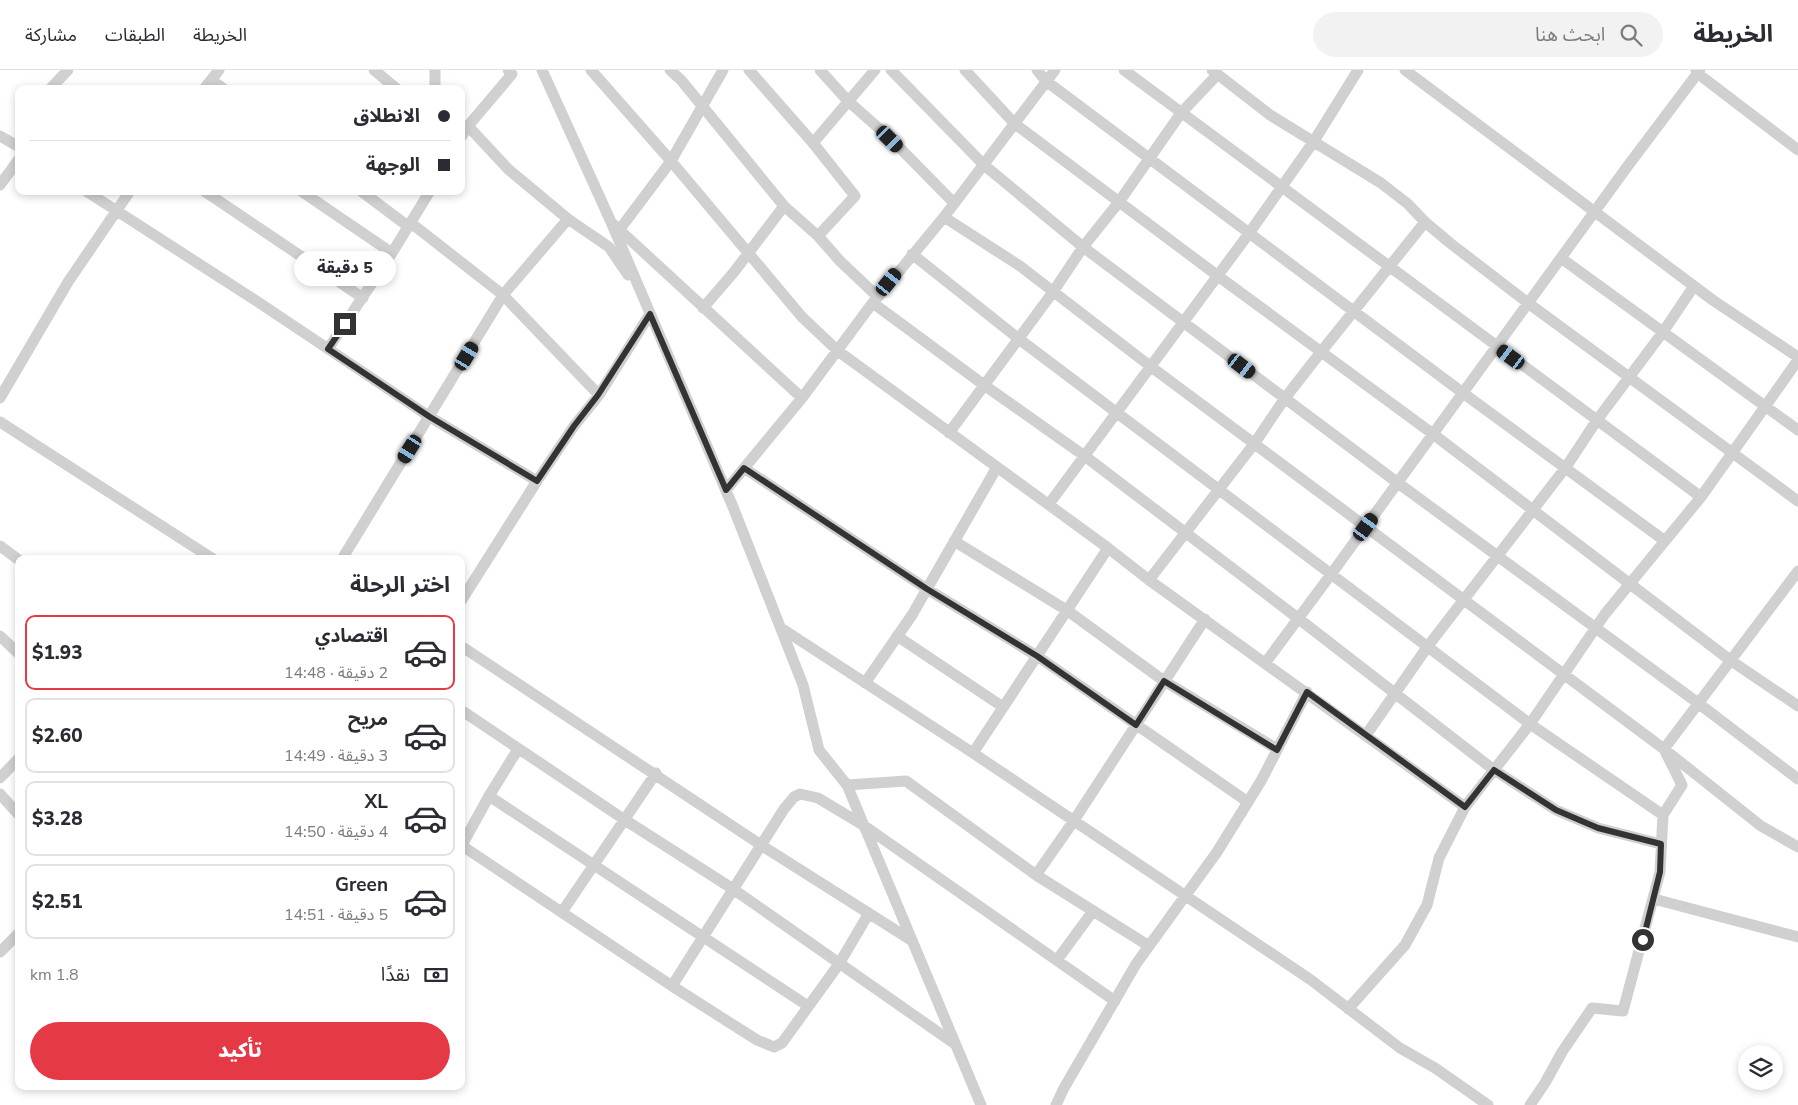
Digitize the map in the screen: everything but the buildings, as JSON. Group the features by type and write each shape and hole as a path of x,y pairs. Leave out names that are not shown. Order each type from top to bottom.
{"street":[{"path":"54,85 68,70"},
{"path":"208,84 219,70"},
{"path":"374,70 391,85"},
{"path":"435,70 435,85"},
{"path":"465,131 512,74 508,70"},
{"path":"542,70 616,225 650,314 726,490 803,684 819,750 847,785 981,1105"},
{"path":"591,70 671,161 747,254 802,317 838,350 949,433 1049,504 1149,580 1266,662 1465,807"},
{"path":"670,70 681,80 784,206 818,236 875,300 984,385 1086,457 1186,532 1494,770 1556,810 1598,828 1661,844"},
{"path":"616,225 671,161 723,70"},
{"path":"749,70 813,143 855,196 818,236"},
{"path":"820,70 848,101 890,139 954,203"},
{"path":"813,143 875,70"},
{"path":"891,70 984,165 1084,247 1398,483 1698,703 1798,779"},
{"path":"966,70 1015,124 1433,434 1730,660 1798,706"},
{"path":"1037,70 1046,82 1665,541"},
{"path":"726,490 802,398 875,300 944,217 1055,70"},
{"path":"1124,70 1701,497"},
{"path":"1049,504 1086,457 1117,411 1250,232 1314,141 1358,70"},
{"path":"1348,1009 1405,945 1427,905 1439,858 1465,807 1530,724 1594,628 1701,497 1798,358 1714,301 1405,70"},
{"path":"1266,662 1698,71 1797,147"},
{"path":"949,433 1084,247 1119,202 1181,113 1214,73 1270,115 1381,183 1408,204 1425,222 1528,303 1798,501"},
{"path":"468,126 508,169 568,219 609,247 643,296"},
{"path":"0,136 15,145"},
{"path":"0,185 15,164"},
{"path":"92,195 430,417 537,481"},
{"path":"0,398 68,282 127,195"},
{"path":"210,195 363,298"},
{"path":"307,195 392,253"},
{"path":"367,195 503,294 598,395"},
{"path":"328,349 363,298 428,195"},
{"path":"703,308 784,206"},
{"path":"944,217 1020,266 1150,366 1664,750 1762,826 1798,847"},
{"path":"344,555 503,294 568,219"},
{"path":"1149,580 1254,444 1321,352 1425,222"},
{"path":"616,225 703,308 802,398"},
{"path":"912,254 1019,338 1530,724 1663,815"},
{"path":"1561,258 1798,430"},
{"path":"1366,735 1428,646 1566,467 1596,420 1663,332 1694,286"},
{"path":"465,595 537,481 574,426 598,395 650,314"},
{"path":"0,422 207,555"},
{"path":"865,683 927,589 997,467"},
{"path":"744,468 927,589 1037,656 1248,802"},
{"path":"954,541 1068,610 1164,681 1277,750"},
{"path":"0,546 15,557"},
{"path":"973,754 1108,548"},
{"path":"1664,750 1798,571"},
{"path":"1036,875 1073,822 1205,619"},
{"path":"781,628 1311,980 1400,1048 1435,1068 1488,1105"},
{"path":"0,636 15,650"},
{"path":"897,636 1003,707"},
{"path":"465,649 762,845 911,940"},
{"path":"1056,1105 1136,964 1217,852 1248,802 1307,692"},
{"path":"465,713 625,820 733,889 955,1044"},
{"path":"465,840 518,749"},
{"path":"1530,1105 1562,1052 1592,1008 1623,1011 1660,872 1663,815 1682,785 1664,750"},
{"path":"0,778 15,762"},
{"path":"562,912 656,774"},
{"path":"847,785 906,781 1036,875 1149,946"},
{"path":"0,794 15,811"},
{"path":"672,986 784,809 794,797 800,794 818,798 863,824 1115,1001"},
{"path":"489,796 808,1006"},
{"path":"465,847 672,986 757,1040 774,1047 782,1043 839,964 869,913"},
{"path":"1654,899 1798,937"},
{"path":"1057,960 1093,911"},
{"path":"0,952 15,937"}],"route":[{"path":"345,324 328,349 430,417 537,481 574,426 598,395 650,314 726,490 744,468 927,589 1037,656 1136,725 1164,681 1277,750 1307,692 1465,807 1494,770 1528,794 1556,810 1598,828 1661,844 1660,872 1643,940"}]}
